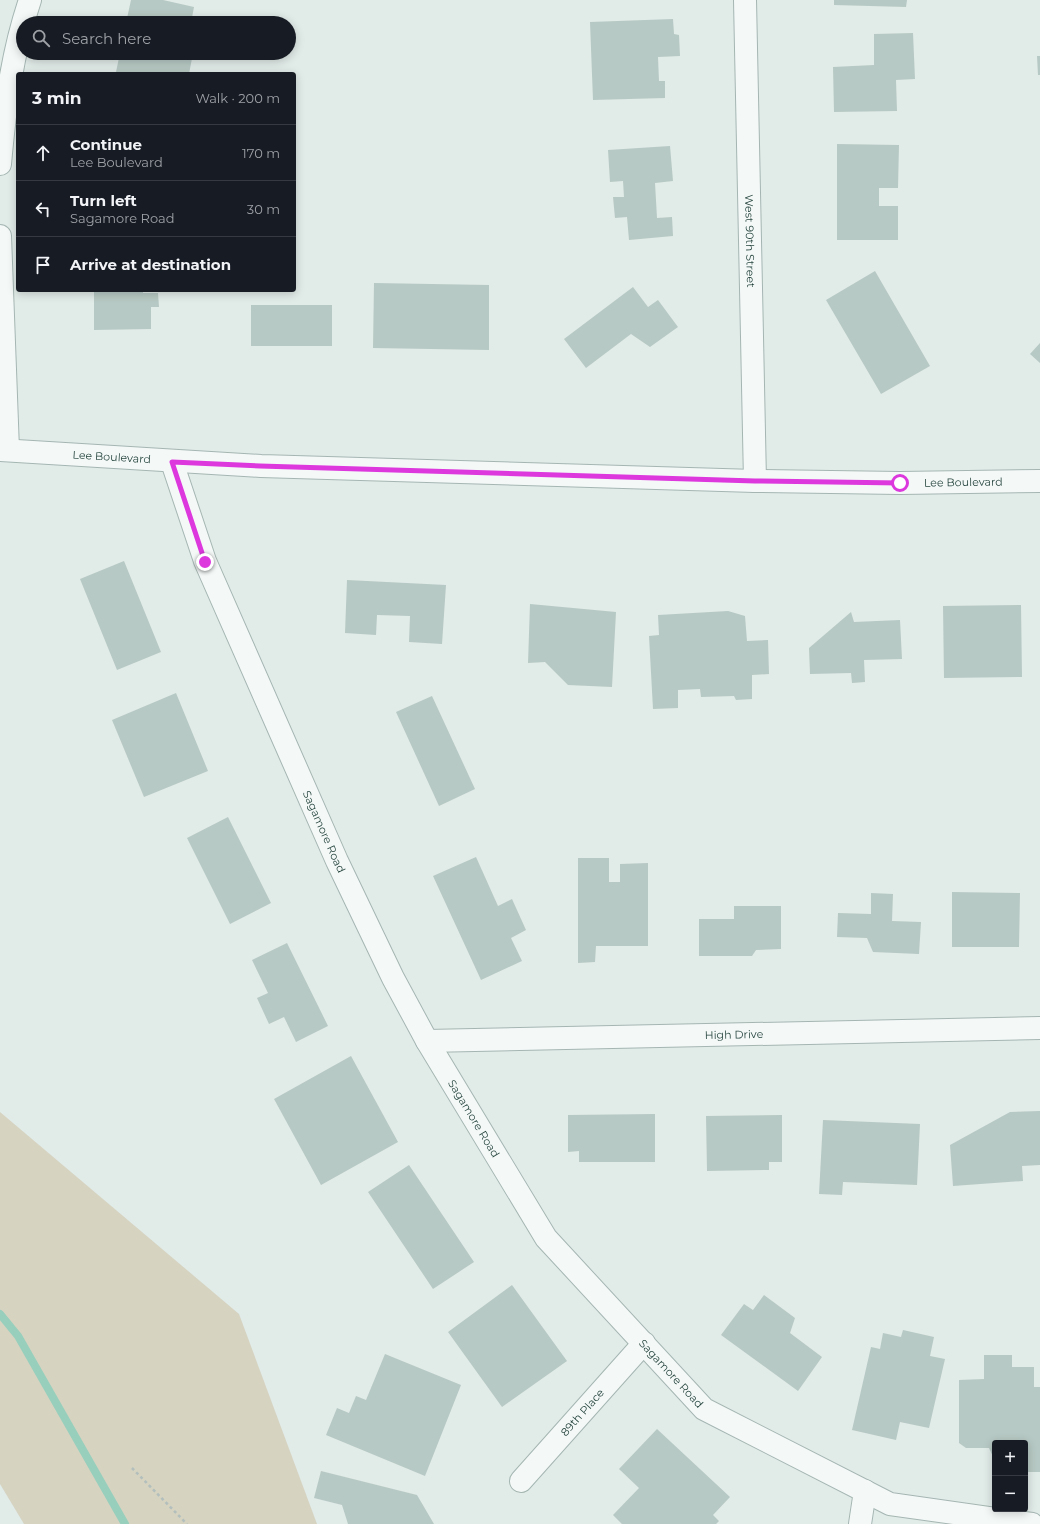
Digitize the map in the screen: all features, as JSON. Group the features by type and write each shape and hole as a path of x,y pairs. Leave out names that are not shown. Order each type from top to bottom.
{"street":[{"path":"24,16 30,0"},
{"name":"West 90th Street","path":"745,0 755,481"},
{"path":"0,164 7,95 16,49"},
{"path":"0,236 4,450"},
{"name":"Lee Boulevard","path":"4,450 172,462 260,466 755,481 900,483 1040,481"},
{"name":"Sagamore Road","path":"172,462 205,562 337,860 393,978 427,1041 546,1238 704,1410 890,1504 1032,1524"},
{"name":"High Drive","path":"427,1041 1040,1028"},
{"name":"89th Place","path":"521,1481 644,1344"},
{"path":"860,1524 865,1491"}],"path":[{"path":"132,1468 187,1524"}],"shaded area":[{"path":"0,1112 239,1314 317,1524 24,1524 0,1484"}],"building":[{"path":"131,0 163,0 194,7 192,16 128,16"},
{"path":"834,0 907,0 906,7 834,5"},
{"path":"673,19 674,34 679,35 680,56 658,57 659,81 665,81 665,98 593,100 590,22"},
{"path":"913,33 915,79 896,80 897,111 834,112 833,67 874,65 874,34"},
{"path":"1037,56 1040,56 1040,75 1038,75"},
{"path":"119,60 192,60 189,72 116,72"},
{"path":"837,144 899,145 898,188 879,188 879,206 898,206 898,240 837,240"},
{"path":"670,146 673,181 655,183 657,218 672,217 673,236 629,240 627,217 615,218 613,197 624,197 623,181 610,182 608,150"},
{"path":"875,271 930,366 881,394 826,300"},
{"path":"374,283 489,285 489,350 373,348"},
{"path":"633,287 648,307 658,300 678,327 650,347 631,334 586,368 564,339"},
{"path":"94,292 158,293 159,307 151,307 151,329 94,330"},
{"path":"251,305 332,305 332,346 251,346"},
{"path":"1040,343 1040,363 1030,354"},
{"path":"124,561 161,652 117,670 80,579"},
{"path":"347,580 446,585 442,644 409,642 410,616 377,615 376,635 345,633"},
{"path":"530,604 616,612 612,687 568,685 545,662 528,663"},
{"path":"1021,605 1022,677 944,678 943,606"},
{"path":"728,611 745,616 747,641 768,640 769,674 752,675 752,699 736,700 734,696 701,697 700,689 678,690 678,708 653,709 649,636 659,635 658,615"},
{"path":"851,612 854,622 900,620 902,659 864,660 865,682 852,683 851,673 810,674 809,648"},
{"path":"176,693 208,771 144,797 112,720"},
{"path":"432,696 475,789 439,806 396,712"},
{"path":"228,817 271,903 230,924 187,838"},
{"path":"476,857 498,906 512,899 526,930 511,938 522,961 481,980 433,876"},
{"path":"578,858 609,858 609,882 620,882 620,864 648,863 648,946 596,946 595,962 578,963"},
{"path":"952,892 1020,893 1019,947 952,947"},
{"path":"871,893 893,894 892,921 921,922 919,954 873,952 867,938 837,937 838,913 871,914"},
{"path":"734,906 781,906 781,949 756,950 752,956 699,956 699,919 734,919"},
{"path":"287,943 328,1026 296,1042 284,1017 269,1024 257,998 268,993 252,960"},
{"path":"351,1056 398,1142 321,1185 274,1099"},
{"path":"1040,1111 1040,1165 1022,1166 1023,1181 953,1186 950,1145 1010,1112"},
{"path":"655,1114 655,1162 579,1162 579,1151 568,1152 568,1115"},
{"path":"782,1115 782,1162 769,1162 769,1170 707,1171 706,1116"},
{"path":"823,1120 920,1124 917,1185 843,1182 842,1195 819,1194"},
{"path":"409,1165 474,1262 433,1289 368,1192"},
{"path":"512,1285 567,1361 502,1407 448,1332"},
{"path":"764,1295 795,1318 790,1333 822,1357 798,1391 721,1335 744,1304 753,1310"},
{"path":"903,1330 934,1337 930,1356 945,1359 929,1428 900,1422 896,1440 852,1430 871,1347 880,1349 883,1333 901,1337"},
{"path":"385,1354 461,1385 425,1476 326,1435 337,1408 349,1413 356,1396 366,1400"},
{"path":"984,1355 1012,1355 1012,1367 1034,1367 1034,1387 1040,1387 1040,1472 1028,1472 1028,1440 992,1440 992,1454 989,1448 966,1448 959,1443 959,1380 984,1379"},
{"path":"657,1429 730,1497 713,1515 719,1521 716,1524 622,1524 613,1515 639,1488 619,1469"},
{"path":"321,1471 417,1495 434,1524 348,1524 342,1505 314,1498"}],"waterway":[{"path":"0,1314 18,1336 125,1524"}],"route":[{"path":"205,562 172,462 755,481 900,483"}]}
